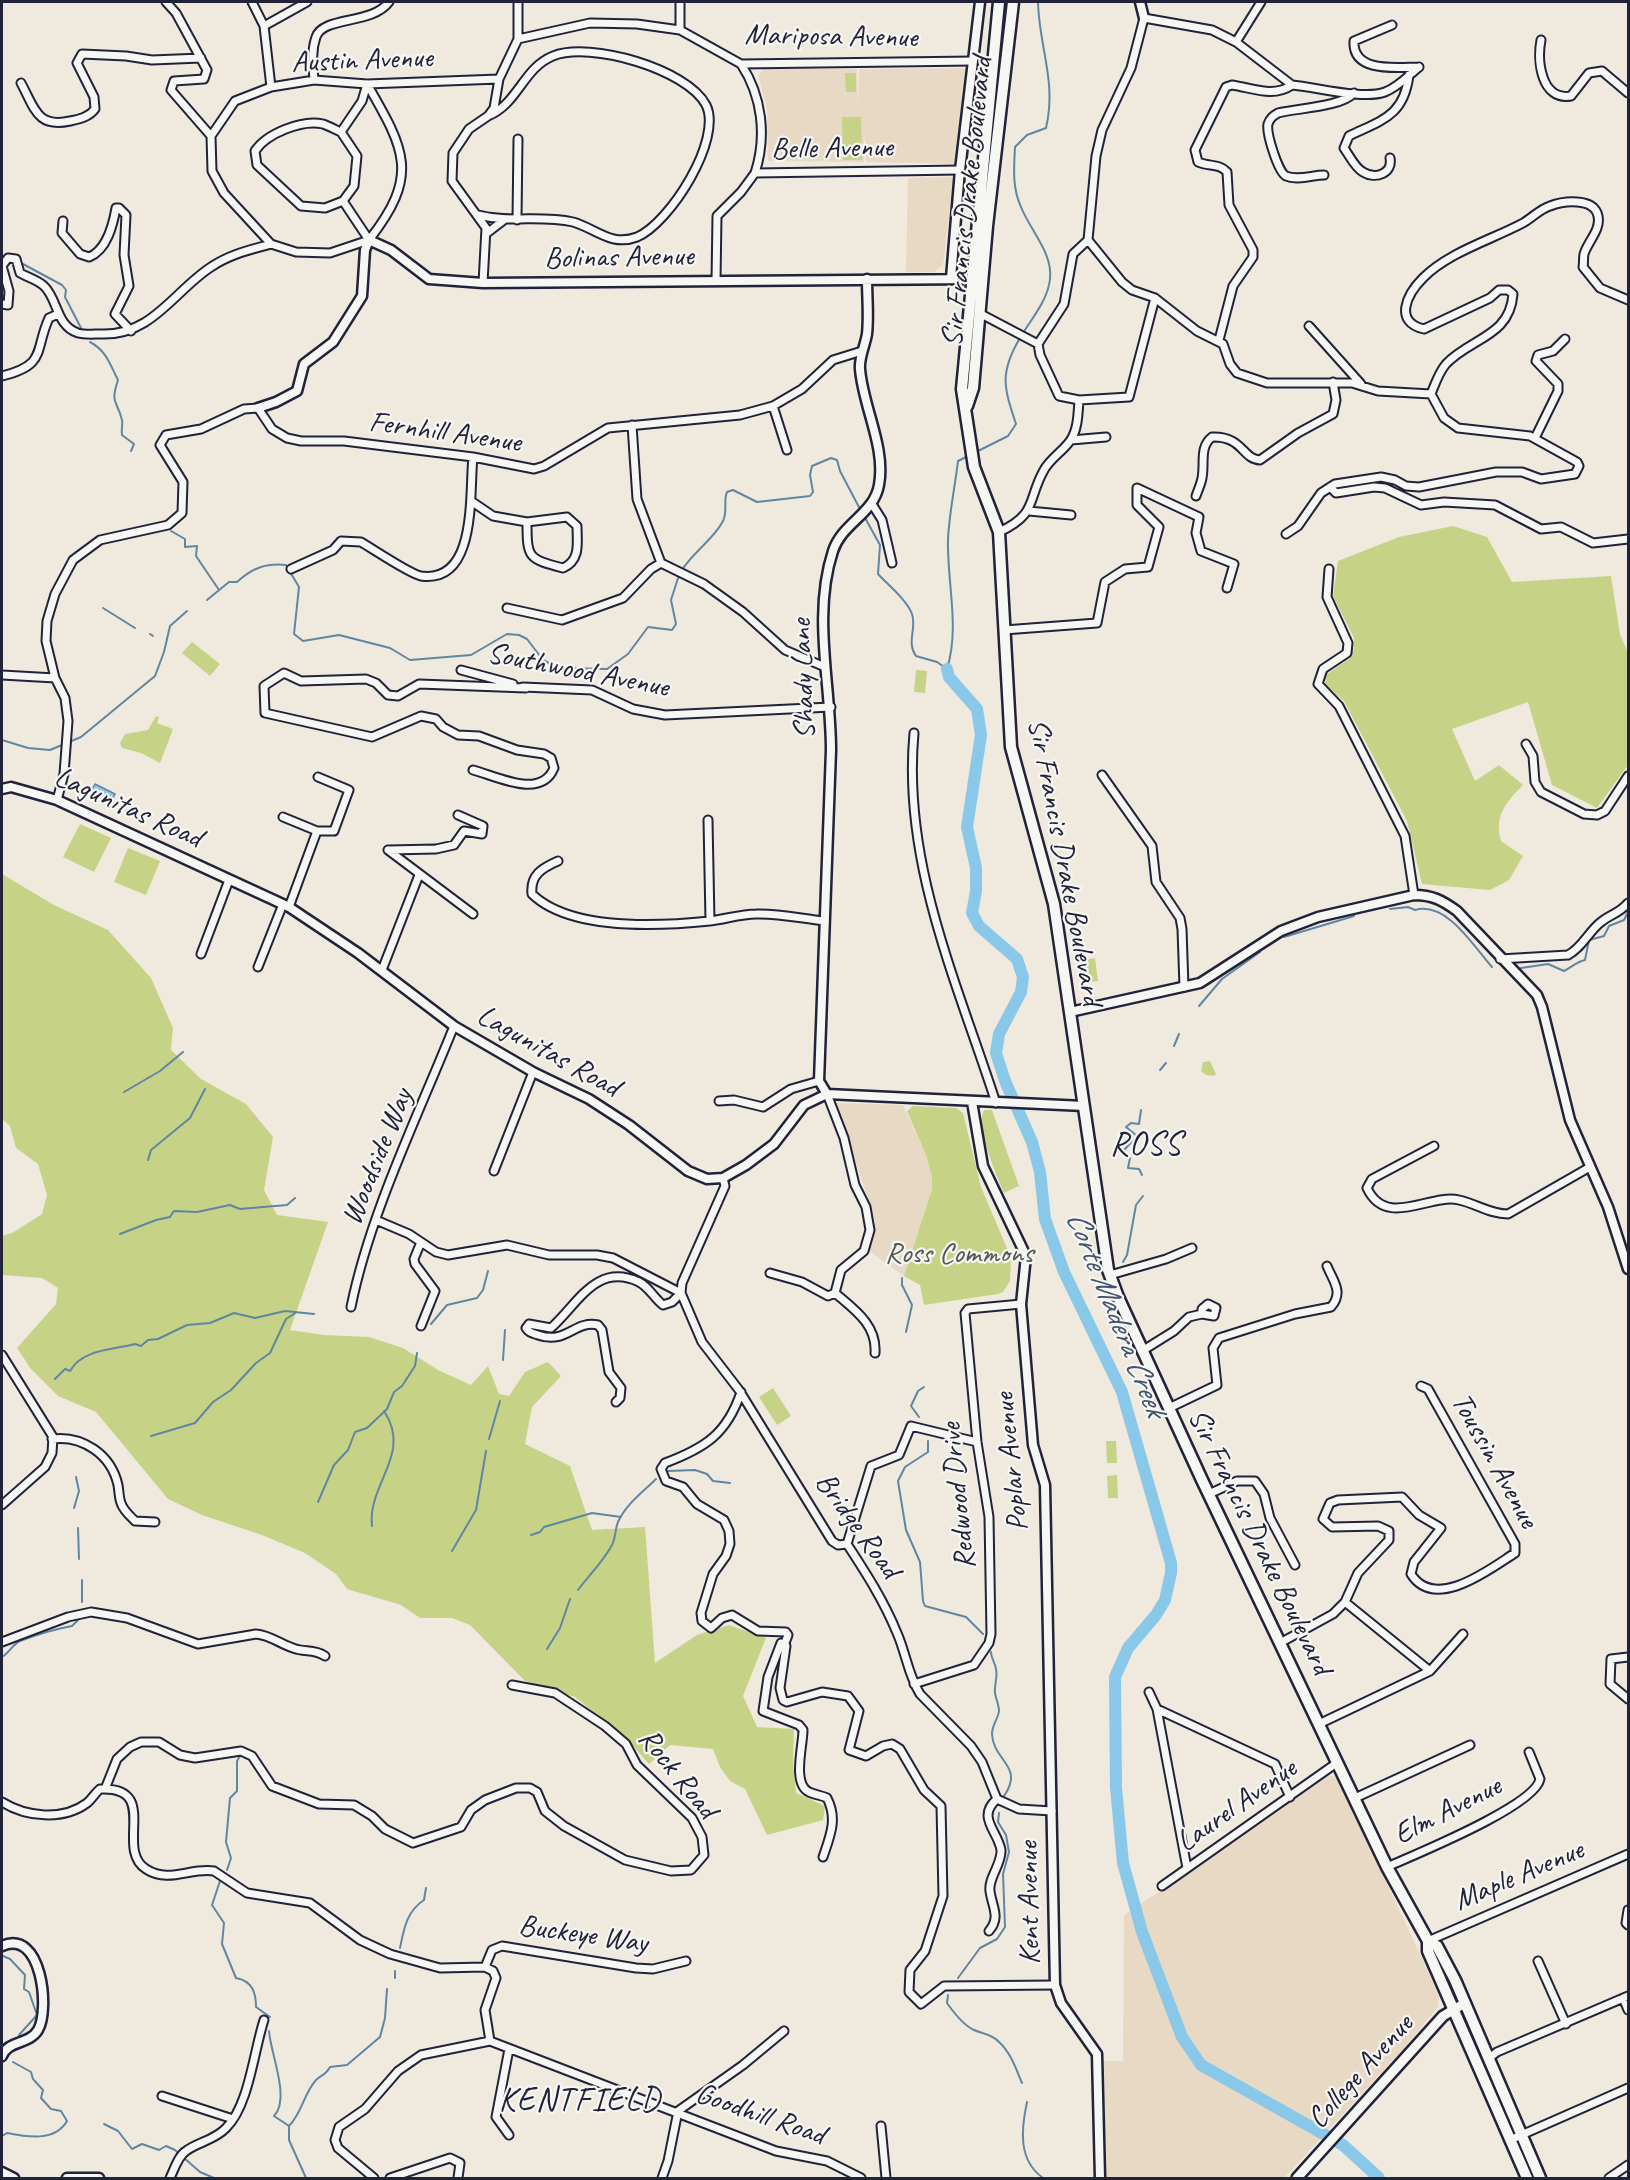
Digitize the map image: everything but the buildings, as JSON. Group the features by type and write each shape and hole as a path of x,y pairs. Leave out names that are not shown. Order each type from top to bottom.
{"main road":[{"name":"Sir Francis Drake Boulevard","path":"967,407 973,388 981,314 977,279 999,2"},
{"name":"Sir Francis Drake Boulevard","path":"1013,2 962,389 967,407 969,444 974,467 999,532 1011,747 1054,904 1104,1252 1110,1275 1142,1351 1209,1494 1388,1867 1428,1941 1428,1950 1527,2178"},
{"name":"Sir Francis Drake Boulevard","path":"1428,1941 1437,1946 1465,2003 1540,2178"},
{"name":"College Avenue","path":"1297,2178 1443,2016 1453,2008 1465,2003"}],"street":[{"path":"166,2 176,13 207,70 204,79 174,81 171,90 211,136 212,171 234,206 271,244 296,252 330,253 369,240"},
{"path":"252,2 264,26 271,87"},
{"path":"264,26 307,2"},
{"path":"314,80 313,49 320,30 326,26 368,17 389,2"},
{"path":"488,116 496,99 499,79 518,39 518,2"},
{"path":"680,2 680,30"},
{"path":"951,278 960,170 980,2"},
{"path":"1038,344 1064,304 1073,254 1088,240 1096,156 1102,130 1120,94 1138,48 1144,18 1140,2"},
{"path":"1236,42 1261,2"},
{"path":"1144,18 1212,30 1236,42 1292,84 1354,93 1383,93 1396,87 1419,67 1389,69 1377,67 1361,59 1353,46 1354,41 1392,25"},
{"name":"Mariposa Avenue","path":"518,39 591,23 637,24 680,30 741,64 973,61"},
{"path":"1541,40 1540,70 1546,83 1555,93 1571,96 1589,73 1602,71 1629,93"},
{"path":"478,214 504,220 556,219 576,223 605,238 619,240 636,237 654,226 680,199 710,132 706,106 698,94 664,71 640,62 609,55 579,53 555,55 537,66 522,80 502,110 469,129 453,153 452,181 460,195 478,214 487,233 483,283"},
{"path":"21,83 42,120 53,124 87,117 95,109 94,97 77,63 82,54 152,60 201,58"},
{"path":"741,64 750,78 761,120 759,160 755,173"},
{"path":"1390,158 1389,170 1381,175 1368,174 1362,172 1344,148 1349,136 1392,115 1407,94 1409,75"},
{"name":"Austin Avenue","path":"211,136 235,100 271,87 314,80 367,84 499,79"},
{"path":"341,132 362,101 367,84"},
{"path":"57,800 68,730 65,698 55,678 45,641 47,621 55,594 73,560 100,540 168,525 182,513 183,482 160,445 166,435 201,429 244,409 258,408 276,402 297,391 304,364 329,346 348,321 362,296 365,250 369,240 390,213 398,196 403,171 396,134 367,84"},
{"path":"1219,340 1233,286 1252,262 1253,250 1229,205 1227,172 1217,165 1205,165 1198,162 1195,150 1226,87 1232,85 1268,92 1282,92 1292,84"},
{"path":"1324,176 1294,178 1284,175 1278,167 1268,126 1270,118 1278,113 1338,102 1348,99 1354,93"},
{"path":"496,99 510,101"},
{"path":"322,124 341,132 357,156 354,186 343,201 325,208 301,206 257,165 255,151 260,142 269,138 300,126 322,124"},
{"path":"517,220 518,139"},
{"name":"Belle Avenue","path":"716,281 717,216 741,192 755,173 960,170"},
{"path":"343,201 369,240"},
{"path":"1431,394 1444,366 1462,350 1496,332 1502,324 1513,294 1508,290 1499,290 1490,298 1424,329 1414,327 1406,320 1404,310 1409,296 1423,277 1440,264 1524,222 1547,206 1577,202 1591,206 1598,214 1598,225 1584,253 1583,267 1600,288 1629,300"},
{"path":"63,221 62,233 80,255 89,257 98,253 104,244 116,208 126,215 124,255 129,286 115,314 131,331"},
{"path":"487,233 504,220"},
{"name":"Bolinas Avenue","path":"369,240 391,250 429,279 483,283 977,279"},
{"path":"1088,240 1122,282 1132,290 1155,298 1197,331 1219,340 1227,348 1230,364 1237,373 1268,383 1333,382 1363,386 1378,391 1431,394"},
{"path":"2,304 8,305 9,299 2,266 4,261 12,258 16,260 20,273 44,286 52,297 58,314 80,333 120,335 131,331 168,306 208,269 224,259 271,244"},
{"path":"867,279 867,331 860,369 880,466 879,485 870,507 882,520 892,563"},
{"path":"981,314 1038,344 1059,396 1079,400 1129,397 1155,298"},
{"path":"2,376 24,368 38,356 49,318 58,314"},
{"path":"1309,326 1363,386"},
{"path":"1535,438 1558,392 1558,384 1536,361 1538,355 1553,351 1565,339"},
{"name":"Fernhill Avenue","path":"258,408 272,429 287,438 301,441 344,441 473,457 534,469 544,466 608,428 740,415 773,406 802,389 833,360 862,351"},
{"path":"1196,496 1202,481 1203,452 1207,441 1212,437 1229,438 1241,445 1250,457 1260,460 1298,433 1333,414 1336,400 1333,382"},
{"path":"1286,534 1298,526 1314,501 1330,487 1381,477 1395,480 1406,486 1419,487 1496,472 1522,472 1541,479 1560,478 1575,474 1578,470 1577,462 1530,435 1458,428 1444,418 1431,394"},
{"path":"999,532 1015,524 1029,511 1045,469 1071,440 1077,424 1079,400"},
{"path":"773,406 787,450"},
{"path":"632,425 637,499 647,533 661,563 704,585 743,612 785,650 825,667"},
{"path":"1071,440 1106,437"},
{"path":"291,569 333,550 341,541 352,540 371,548 419,576 443,573 459,559 471,512 473,457"},
{"path":"1330,487 1336,493 1360,488 1385,488 1421,505 1444,502 1495,505 1541,529 1562,527 1593,543 1629,539"},
{"path":"1004,630 1097,623 1105,582 1125,569 1148,567 1159,526 1137,505 1137,488 1199,517 1196,533 1200,551 1234,564 1227,588"},
{"path":"471,501 494,516 527,522 567,517 573,520 577,526 577,550 572,564 563,568 543,563 530,555 527,522"},
{"name":"Shady Lane","path":"819,1081 831,707 823,633 833,550 846,529 870,507"},
{"path":"1029,511 1071,515"},
{"path":"507,608 562,620 622,598 651,569 661,563"},
{"path":"1329,568 1327,597 1347,643 1347,653 1323,669 1318,684 1339,706 1405,836 1414,895"},
{"name":"Southwood Avenue","path":"461,670 526,688 592,690 633,709 665,715 831,707"},
{"path":"473,770 524,785 544,781 554,768 551,758 544,754 517,750 479,736 458,735 443,727 436,719 421,716 372,737 265,713 264,686 284,673 301,681 366,679 376,683 388,695 398,696 419,684 526,688"},
{"path":"2,675 55,678"},
{"path":"914,733 913,784 926,892 996,1103"},
{"path":"1526,744 1533,756 1534,782 1541,792 1584,813 1597,815 1605,811 1622,782 1629,776"},
{"path":"1102,775 1152,846 1156,882 1180,918 1184,987"},
{"path":"283,817 317,831 334,831 349,790 318,777"},
{"name":"Lagunitas Road","path":"2,789 11,787 57,800 286,906 381,970 454,1026 533,1072 588,1099 629,1125 688,1171 707,1179 723,1178"},
{"path":"458,815 483,826 482,834 464,831 454,845 436,849 388,850 472,914"},
{"path":"708,820 710,921"},
{"path":"258,967 317,831"},
{"path":"558,861 537,872 531,886 532,894 547,905 577,916 634,924 710,921 756,914 825,921"},
{"path":"381,970 419,875"},
{"path":"201,954 229,879"},
{"path":"1070,1012 1184,987 1213,977 1270,935 1318,917 1414,895 1429,895 1442,900 1457,911 1536,995 1542,1007 1570,1120 1608,1207 1629,1269"},
{"path":"1500,959 1568,955 1575,951 1603,920 1618,914 1629,903"},
{"name":"Woodside Way","path":"351,1307 359,1269 376,1220 454,1026"},
{"path":"494,1171 533,1072"},
{"path":"719,1101 734,1100 764,1107 791,1089 819,1081 827,1094 844,1138 855,1185 866,1207 870,1230 864,1251 841,1270 835,1293"},
{"path":"616,1402 620,1398 621,1388 609,1372 602,1330 598,1325 583,1326 555,1339 536,1335 526,1328 534,1324 551,1328 586,1290 603,1278 615,1276 641,1283 663,1305 672,1302 681,1293 682,1283 724,1186 723,1178 774,1144 804,1105 827,1094 1084,1106"},
{"name":"Poplar Avenue","path":"972,1102 983,1166 1026,1257 1021,1304 1034,1445 1044,1485 1047,1614"},
{"path":"1434,1146 1372,1179 1367,1188 1371,1197 1383,1206 1397,1208 1457,1199 1497,1214 1508,1214 1590,1167"},
{"path":"376,1220 409,1234 436,1252 448,1256 507,1245 549,1255 597,1255 621,1262 681,1293"},
{"path":"421,1242 414,1264 435,1291 421,1326"},
{"path":"1110,1275 1166,1259 1192,1248"},
{"path":"1169,1408 1217,1385 1213,1348 1219,1338 1284,1317 1331,1307 1338,1289 1327,1266"},
{"path":"770,1273 794,1279 828,1296 835,1293"},
{"name":"Bridge Road","path":"681,1293 702,1342 741,1392 832,1541 838,1545 847,1544 879,1593 899,1636 914,1684 920,1694 971,1746 982,1762 997,1799"},
{"path":"835,1293 868,1324 876,1343 875,1353"},
{"name":"Redwood Drive","path":"914,1684 974,1665 989,1643 992,1622 990,1517 976,1442 966,1310 1021,1304"},
{"path":"1142,1351 1174,1331 1190,1317 1202,1314"},
{"path":"2,1355 45,1421 52,1439 52,1453 45,1467 2,1505"},
{"name":"Toussin Avenue","path":"1280,1642 1325,1620 1345,1602 1358,1573 1389,1540 1389,1530 1378,1526 1332,1527 1323,1519 1330,1503 1338,1500 1402,1497 1419,1515 1441,1528 1414,1562 1411,1574 1423,1586 1443,1590 1466,1582 1517,1550 1428,1389 1421,1386"},
{"path":"741,1392 734,1412 723,1430 708,1443 665,1463 661,1469 666,1481 683,1487 697,1504 724,1520 729,1531 726,1556 713,1574 701,1613 702,1621 711,1628 722,1618 732,1615 758,1631 786,1632 788,1635 780,1689 783,1700 787,1702 822,1692 848,1696 859,1711 849,1750 866,1756 883,1746 892,1744 900,1749 924,1790 941,1806 943,1896 925,1951 910,1970 909,1992 921,2004 944,1986 1055,1985"},
{"path":"847,1544 871,1466 899,1455 911,1426 976,1442"},
{"path":"52,1439 74,1439 101,1454 118,1484 121,1504 125,1511 135,1521 155,1522"},
{"path":"1209,1494 1237,1481 1255,1481 1264,1494 1270,1518 1295,1565"},
{"path":"1345,1602 1430,1671"},
{"path":"2,1642 68,1617 99,1612 127,1618 198,1644 256,1634 265,1635 297,1650 316,1650 325,1656"},
{"name":"Kent Avenue","path":"1047,1614 1055,1985 1061,2003 1097,2054 1100,2178"},
{"path":"1319,1724 1430,1671 1463,1634"},
{"path":"785,1643 777,1647 766,1684 763,1711 799,1725 803,1730 800,1775 802,1785 807,1791 827,1798 832,1809 833,1821 823,1857"},
{"path":"1629,1657 1611,1659 1610,1684 1629,1700"},
{"name":"Rock Road","path":"105,1789 117,1759 130,1747 141,1742 159,1742 185,1757 201,1758 241,1751 252,1756 272,1786 319,1804 354,1806 372,1816 385,1829 413,1843 461,1827 471,1810 485,1800 516,1788 530,1788 537,1792 545,1811 564,1826 625,1860 670,1871 691,1870 704,1855 702,1837 692,1818 637,1765 626,1744 588,1714 555,1693 512,1685"},
{"path":"1149,1692 1158,1709 1187,1868"},
{"path":"1158,1709 1275,1764 1290,1797"},
{"path":"1355,1798 1470,1745"},
{"name":"Elm Avenue","path":"1388,1867 1484,1823 1536,1791 1540,1779 1529,1752"},
{"name":"Laurel Avenue","path":"1162,1886 1338,1762"},
{"path":"2,1802 38,1814 60,1815 83,1805 100,1789 124,1795 131,1800 134,1809 134,1852 142,1866 152,1872 180,1876 205,1870 214,1871 248,1893 310,1903 360,1940 390,1954 440,1968 485,1967 493,1971 496,1978 485,2010 490,2041 421,2055 398,2071 365,2109 339,2127 335,2140 338,2148 374,2178"},
{"path":"989,1932 993,1927 996,1910 989,1890 1001,1851 988,1819 989,1806 997,1799 1019,1809 1052,1811"},
{"name":"Maple Avenue","path":"1428,1941 1629,1854"},
{"path":"1629,1910 1626,1923 1629,1925"},
{"path":"2,1946 17,1944 34,1955 38,1968 42,2018 32,2038 8,2047 2,2056"},
{"name":"Buckeye Way","path":"485,1967 492,1950 502,1946 636,1968 659,1968 686,1961"},
{"path":"1538,1961 1566,2024"},
{"path":"1489,2058 1506,2048 1626,1997 1629,2010"},
{"path":"170,2178 184,2151 218,2135 233,2119 251,2073 264,2020"},
{"path":"662,2178 668,2161 678,2111 743,2066 784,2031"},
{"name":"Goodhill Road","path":"490,2041 678,2111 776,2151 827,2161 861,2178"},
{"path":"509,2049 496,2114 499,2124 509,2135"},
{"path":"1510,2140 1629,2088"},
{"path":"162,2096 233,2119"},
{"path":"881,2126 886,2178"},
{"path":"390,2178 450,2158 460,2163 458,2178"},
{"path":"1609,2178 1629,2165"},
{"path":"2,2172 14,2178"},
{"path":"67,2178 99,2178"}],"shaded area":[{"path":"967,68 956,164 866,162 864,129 864,162 768,161 767,109 758,75 763,69 857,69 858,106 859,69"},
{"path":"954,177 943,265 934,272 906,272 908,178"},
{"path":"835,1103 903,1105 926,1155 932,1177 932,1189 904,1276 869,1251 875,1223 873,1213"},
{"path":"1329,1775 1336,1777 1399,1909 1436,1989 1439,1997 1438,2007 1405,2047 1284,2178 1106,2178 1104,2061 1123,2061 1124,1915"}],"green space":[{"path":"845,73 856,73 856,92 846,92"},
{"path":"842,117 861,117 862,160 843,160"},
{"path":"1453,526 1487,537 1512,582 1611,576 1620,634 1628,653 1628,765 1597,808 1552,785 1528,702 1452,729 1475,781 1499,765 1523,785 1511,797 1503,810 1499,832 1501,841 1523,856 1509,880 1490,890 1422,884 1407,821 1344,701 1325,684 1327,674 1350,658 1354,649 1354,638 1333,596 1338,561 1399,537"},
{"path":"192,642 220,664 210,676 182,653"},
{"path":"916,670 927,671 925,693 914,692"},
{"path":"156,716 159,717 157,723 173,729 160,763 141,753 122,748 120,743 125,734 148,730"},
{"path":"80,824 111,838 94,872 63,857"},
{"path":"128,848 160,861 146,895 114,882"},
{"path":"2,874 54,905 108,930 151,978 173,1028 171,1050 201,1079 246,1104 273,1137 264,1190 277,1215 328,1222 290,1330 324,1335 369,1337 403,1348 438,1370 471,1385 488,1366 499,1394 509,1396 525,1372 548,1362 561,1376 532,1407 525,1444 570,1466 592,1530 645,1527 655,1663 697,1635 729,1625 766,1638 743,1696 757,1727 794,1729 793,1762 796,1793 825,1806 823,1820 767,1835 745,1789 730,1781 720,1767 713,1749 670,1745 649,1764 627,1739 575,1697 525,1681 470,1625 452,1618 420,1618 401,1605 347,1589 336,1574 305,1553 262,1535 202,1515 168,1499 96,1412 58,1396 31,1369 17,1348 56,1304 58,1288 42,1278 2,1275 2,1236 14,1232 42,1214 47,1195 38,1164 16,1148 10,1126 2,1119"},
{"path":"1095,958 1098,981 1088,982 1084,960"},
{"path":"1210,1061 1216,1074 1214,1076 1206,1075 1201,1071 1203,1062"},
{"name":"Ross Commons","path":"913,1106 956,1108 963,1113 981,1187 1011,1258 1010,1281 1003,1292 924,1305 920,1285 904,1276 932,1189 932,1177 926,1155 907,1111"},
{"path":"984,1110 992,1110 1019,1186 1004,1193 992,1164 982,1127"},
{"path":"773,1388 791,1416 777,1425 759,1397"},
{"path":"1106,1441 1116,1441 1117,1463 1107,1463"},
{"path":"1117,1475 1118,1498 1108,1498 1107,1476"}],"water":[{"path":"95,784 115,794 111,803 90,793"}],"waterway":[{"path":"1023,333 1043,301 1050,279 1045,251 1021,207 1014,177 1015,147 1027,135 1046,128 1049,111 1049,80 1038,2"},
{"path":"23,264 62,285 66,290 65,297 81,328"},
{"path":"976,452 1008,436 1016,424 1006,390 1006,371 1020,338"},
{"path":"90,342 104,354 118,380 114,398 122,420 122,435 134,444 131,451"},
{"path":"864,516 880,545 878,574 902,598 912,614 913,651 916,656 937,662 947,669 951,653 953,621 948,540 958,461 968,456"},
{"path":"682,570 719,528 724,517 727,492 733,490 757,502 810,496 813,492 810,475 812,466 831,458 837,460 840,471 861,511"},
{"path":"171,531 185,539 185,547 197,546 196,556 219,590"},
{"path":"207,600 229,582 237,582 254,570 272,565 286,565 299,587 294,634 303,641 339,635 390,648 410,660 471,655 507,634 519,635 527,639 543,660 559,668 607,669 628,654 648,627 672,630 676,624 671,600 679,575"},
{"path":"103,608 135,628"},
{"path":"2,740 28,748 50,750 81,737 155,676 170,626 187,611"},
{"name":"Corte Madera Creek","path":"947,669 949,677 977,709 981,735 967,827 976,868 976,891 972,913 979,926 1017,959 1023,977 1021,992 999,1034 996,1053 1005,1081 1032,1142 1040,1172 1045,1219 1064,1272 1122,1392 1171,1563 1165,1600 1156,1615 1128,1648 1115,1677 1116,1788 1123,1863 1142,1932 1182,2037 1201,2065 1343,2145 1379,2178"},
{"path":"1390,909 1408,907 1415,910 1427,909 1438,912 1459,928 1492,967"},
{"path":"1521,968 1548,964 1564,971 1585,960 1589,940 1604,936 1609,926 1624,920 1628,912"},
{"path":"1284,937 1354,916"},
{"path":"1199,1006 1222,979 1260,952"},
{"path":"1174,1046 1179,1034"},
{"path":"124,1092 160,1071 183,1052"},
{"path":"1160,1070 1166,1063"},
{"path":"148,1160 151,1150 190,1118 205,1089"},
{"path":"1141,1110 1139,1124 1131,1123 1126,1127 1137,1136 1124,1150 1130,1158 1128,1168 1139,1169 1142,1175"},
{"path":"1123,1262 1127,1255 1136,1205 1143,1196"},
{"path":"120,1234 170,1217 174,1211 197,1212 230,1205 240,1209 287,1205 295,1198"},
{"path":"431,1324 447,1305 477,1298 483,1290 488,1271"},
{"path":"902,1278 902,1285 912,1305 906,1332"},
{"path":"55,1379 65,1369 70,1371 82,1358 90,1354 135,1344 141,1346 148,1340 158,1339 187,1325 210,1323 234,1313 255,1318 285,1311 314,1314"},
{"path":"151,1436 195,1423 213,1402 231,1390 256,1363 270,1353 286,1319 297,1312"},
{"path":"503,1360 505,1330"},
{"path":"318,1502 334,1465 348,1450 355,1432 367,1428 387,1409 394,1392 402,1386 415,1366 417,1353"},
{"path":"919,1417 911,1406 918,1391 924,1387"},
{"path":"489,1439 500,1401"},
{"path":"372,1526 372,1511 392,1455 394,1441 392,1427 384,1411"},
{"path":"928,1441 928,1452 905,1467 898,1481 906,1530 920,1562 923,1601 925,1606 966,1617 983,1634"},
{"path":"452,1551 476,1510 486,1451"},
{"path":"668,1471 695,1470 707,1474 713,1481 730,1483"},
{"path":"74,1508 79,1491 76,1477"},
{"path":"578,1590 608,1551 618,1522 625,1510 656,1479"},
{"path":"531,1535 540,1532 544,1527 592,1513 621,1517"},
{"path":"78,1528 79,1559"},
{"path":"82,1580 82,1602"},
{"path":"547,1649 560,1628 570,1599"},
{"path":"2,1657 20,1641 72,1626 79,1619"},
{"path":"991,1652 996,1672 995,1693 999,1706 992,1734 997,1751 1010,1770 1011,1777 1010,1786 1004,1796"},
{"path":"227,1870 231,1858 226,1842 230,1798 237,1791 237,1761 240,1756"},
{"path":"958,1978 980,1948 997,1939 1005,1927 1003,1874 1009,1852 1006,1835 998,1822 999,1813"},
{"path":"220,1881 212,1905 224,1923 222,1944 236,1978 246,1982 252,1988 256,2007 270,2017"},
{"path":"400,1948 407,1921 413,1910 424,1900 426,1888"},
{"path":"3,1956 10,1959 25,1975 24,1989 29,1992 37,2015 19,2035"},
{"path":"395,1971 395,1978"},
{"path":"289,2126 316,2080 330,2067 347,2065 380,2037 385,2018 387,1989"},
{"path":"948,1995 947,2003 962,2022 974,2030 993,2037 1003,2046 1013,2061 1022,2083"},
{"path":"269,2031 281,2098 274,2116 289,2126 289,2140 306,2178"},
{"path":"2,2136 7,2133 23,2136 48,2135 62,2128 67,2121 61,2111 51,2109 41,2098 43,2090 33,2079 31,2072 13,2062"},
{"path":"1027,2102 1023,2123 1023,2144 1029,2162 1043,2178"},
{"path":"104,2124 118,2131 132,2149 142,2144 159,2150 166,2146 175,2150 200,2172 214,2178"}],"district":[{"name":"ROSS","path":"1146,1145"},
{"name":"KENTFIELD","path":"580,2101"}]}
